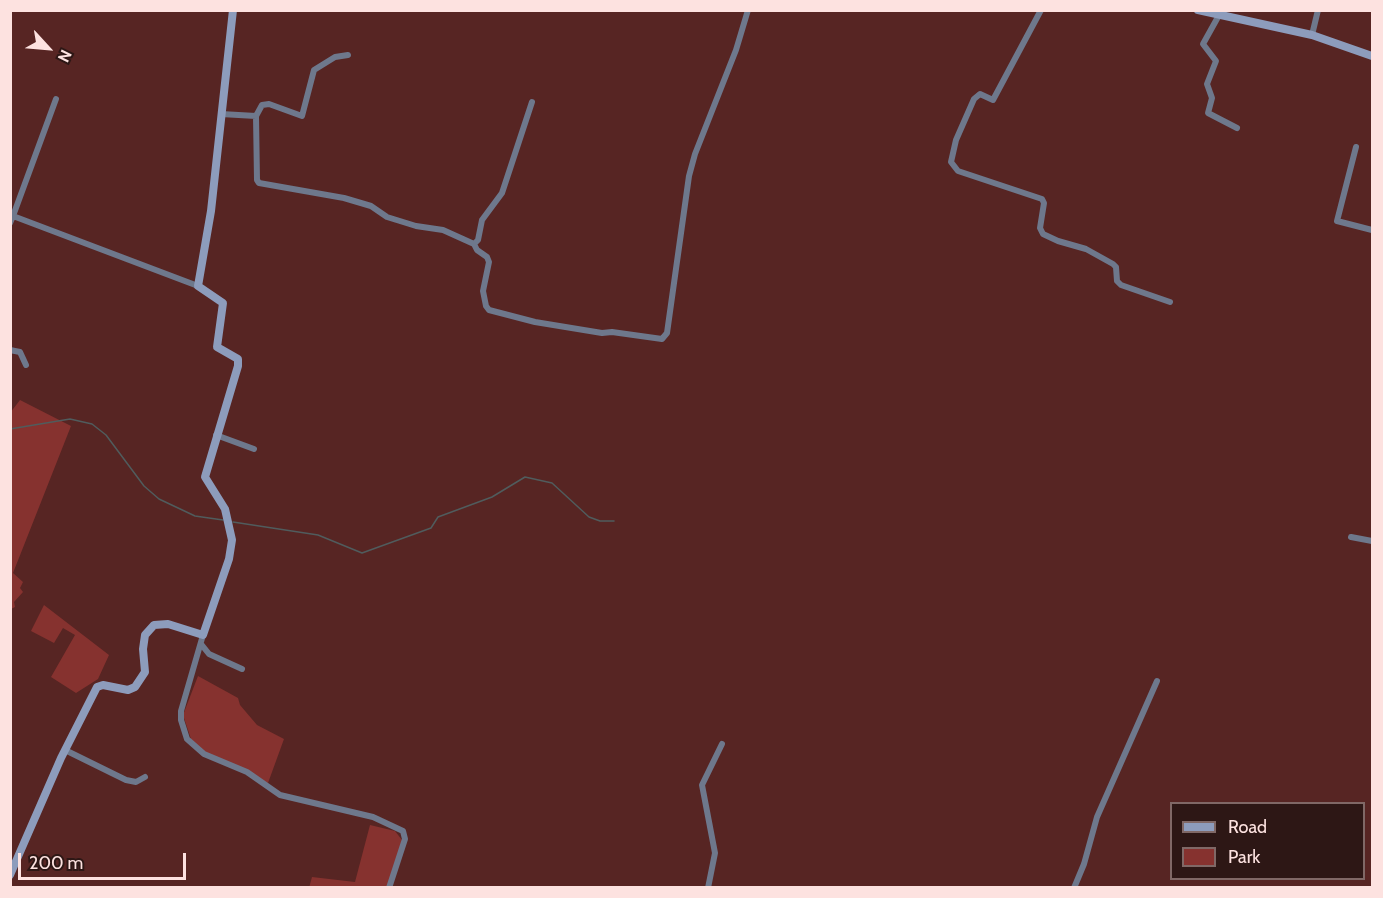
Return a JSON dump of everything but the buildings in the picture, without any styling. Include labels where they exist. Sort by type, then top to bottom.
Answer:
[{"type":"street","points":[[198,286],[212,211],[232,10]]},
{"type":"street","points":[[348,55],[335,57],[314,70],[302,116],[269,104],[262,105],[256,116],[256,180],[259,183],[344,198],[371,206],[387,217],[416,226],[443,230],[474,244],[477,250],[488,257],[483,291],[489,310],[535,322],[602,333],[612,332],[662,339],[667,333],[689,176],[695,154],[736,50],[748,10]]},
{"type":"street","points":[[1041,10],[993,100],[980,94],[974,99],[956,140],[951,162],[958,171],[1042,199],[1044,203],[1040,228],[1043,234],[1058,242],[1086,249],[1113,264],[1116,267],[1117,281],[1121,285],[1170,302]]},
{"type":"street","points":[[1198,10],[1218,17],[1312,35],[1372,56]]},
{"type":"street","points":[[1312,35],[1317,10]]},
{"type":"street","points":[[1218,17],[1203,44],[1216,61],[1207,84],[1212,98],[1208,113],[1237,128]]},
{"type":"street","points":[[10,223],[56,99]]},
{"type":"street","points":[[474,244],[478,240],[482,220],[502,193],[532,102]]},
{"type":"street","points":[[222,114],[256,116]]},
{"type":"street","points":[[1356,147],[1337,219],[1339,222],[1372,230]]},
{"type":"street","points":[[13,216],[198,286],[223,303],[217,347],[238,358],[238,366],[205,477],[223,502],[232,549],[181,711],[183,728],[192,746],[204,754],[248,772],[280,795],[321,807],[373,817],[403,831],[405,839],[389,888]]},
{"type":"street","points":[[10,350],[20,352],[27,365]]},
{"type":"street","points":[[216,435],[254,450]]},
{"type":"street","points":[[1350,537],[1372,541]]},
{"type":"street","points":[[10,875],[65,750],[97,687],[103,685],[128,690],[142,679],[145,672],[142,649],[149,629],[160,623],[168,624],[202,640],[209,654],[242,669]]},
{"type":"street","points":[[1074,888],[1084,864],[1097,818],[1157,681]]},
{"type":"street","points":[[708,888],[715,853],[702,785],[722,744]]},
{"type":"street","points":[[65,750],[130,782],[145,777]]},
{"type":"green space","points":[[20,400],[71,426],[13,573],[23,582],[20,588],[23,592],[14,602],[15,607],[11,609],[10,413]]},
{"type":"green space","points":[[44,605],[109,655],[98,679],[76,693],[51,677],[75,635],[63,628],[54,643],[31,631]]},
{"type":"green space","points":[[198,676],[238,698],[240,705],[257,725],[284,739],[268,783],[207,756],[191,739],[183,715]]},
{"type":"green space","points":[[370,825],[395,831],[402,840],[388,887],[309,888],[312,877],[355,882]]},
{"type":"waterway","points":[[10,429],[70,419],[92,424],[106,435],[144,486],[159,499],[195,516],[223,520]]},
{"type":"waterway","points":[[233,522],[318,535],[362,553],[431,528],[438,517],[492,497],[525,477],[552,483],[589,517],[600,521],[614,521]]}]
